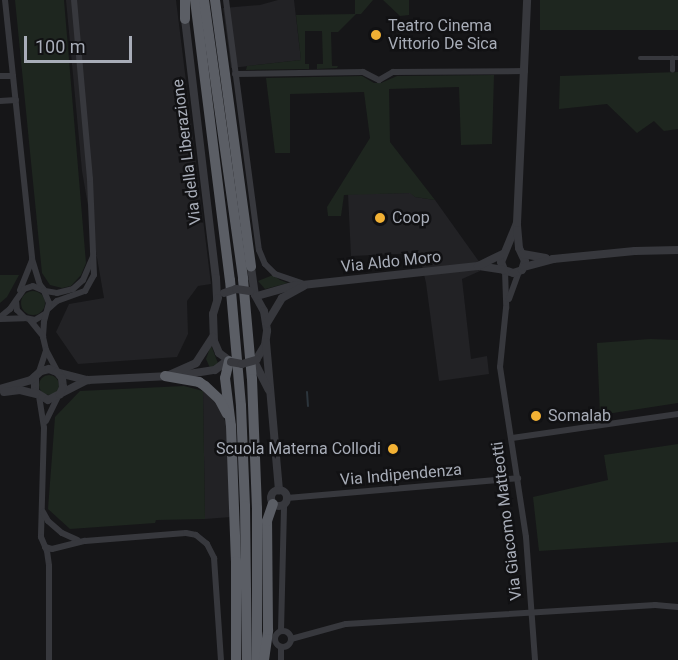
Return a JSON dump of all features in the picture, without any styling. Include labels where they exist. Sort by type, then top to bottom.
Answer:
[{"type":"highway","points":[[184,0],[185,19]]},
{"type":"highway","points":[[195,0],[230,280],[241,406],[247,660]]},
{"type":"highway","points":[[204,0],[243,279],[252,380],[257,508],[256,660]]},
{"type":"highway","points":[[215,0],[251,267]]},
{"type":"highway","points":[[229,361],[225,378],[231,426],[236,561],[236,660]]},
{"type":"highway","points":[[165,376],[199,382],[205,386],[219,399],[231,426]]},
{"type":"highway","points":[[264,660],[268,630],[267,520],[279,499]]},
{"type":"street","points":[[5,0],[32,259],[37,280],[43,289],[59,293],[75,288],[85,277],[93,256]]},
{"type":"street","points":[[0,318],[41,318],[57,301],[80,294],[89,287],[94,275],[90,179],[74,0]]},
{"type":"street","points":[[226,0],[257,240],[262,259],[270,270],[286,279],[308,284]]},
{"type":"street","points":[[521,269],[522,253],[517,223],[527,0]]},
{"type":"street","name":"Via della Liberazione","points":[[185,19],[217,280],[217,300]]},
{"type":"street","points":[[640,58],[675,58],[672,70]]},
{"type":"street","points":[[235,74],[363,72],[379,80],[393,72],[525,71]]},
{"type":"street","points":[[0,76],[13,76]]},
{"type":"street","points":[[0,101],[16,100]]},
{"type":"street","points":[[517,223],[501,262],[505,270],[521,269],[554,259],[635,251],[678,250]]},
{"type":"street","points":[[257,240],[251,267],[254,294],[264,311],[266,324],[282,530],[281,631],[275,638],[276,644],[281,647],[288,645],[291,639],[346,624],[655,605],[678,607]]},
{"type":"street","points":[[504,253],[513,249],[554,259]]},
{"type":"street","name":"Via Aldo Moro","points":[[478,266],[504,253]]},
{"type":"street","points":[[0,318],[10,309],[32,259]]},
{"type":"street","name":"Via Aldo Moro","points":[[254,294],[288,286],[478,266],[505,270]]},
{"type":"street","name":"Via Giacomo Matteotti","points":[[506,308],[521,269]]},
{"type":"street","name":"Via Giacomo Matteotti","points":[[505,270],[506,308],[500,367],[527,548],[535,660]]},
{"type":"street","name":"Via Aldo Moro","points":[[266,324],[282,298],[308,284]]},
{"type":"street","points":[[43,337],[16,308],[17,296],[27,287],[39,288],[48,297],[43,337],[46,350],[64,382],[44,428]]},
{"type":"street","points":[[229,361],[216,349],[213,336],[213,314],[217,300],[224,293],[236,289],[254,294]]},
{"type":"street","points":[[165,376],[196,363],[213,336]]},
{"type":"street","points":[[254,362],[266,342]]},
{"type":"street","points":[[46,350],[44,362],[33,384],[38,395],[44,428],[41,541],[45,547],[49,566],[49,660]]},
{"type":"street","points":[[0,391],[31,380],[46,369],[88,380],[165,376],[215,370],[229,361],[254,362]]},
{"type":"street","points":[[254,362],[264,376],[271,398]]},
{"type":"street","points":[[0,391],[20,390],[49,400],[88,380]]},
{"type":"street","points":[[512,438],[678,414]]},
{"type":"street","name":"Via Indipendenza","points":[[279,499],[518,478]]},
{"type":"street","points":[[42,508],[48,521],[59,531],[63,540],[49,566]]},
{"type":"street","points":[[42,534],[46,528],[85,541]]},
{"type":"street","points":[[45,547],[57,548],[85,541],[186,533],[202,539],[212,551],[214,562],[221,660]]},
{"type":"street","points":[[281,631],[288,633],[291,639]]},
{"type":"street","points":[[281,647],[281,660]]},
{"type":"shaded area","points":[[15,0],[64,0],[86,263],[81,275],[71,286],[62,288],[50,285],[42,273]]},
{"type":"shaded area","points":[[66,0],[176,0],[211,284],[198,286],[187,301],[188,334],[177,357],[78,364],[56,332],[69,304],[104,298],[82,171]]},
{"type":"shaded area","points":[[278,0],[294,0],[301,60],[231,68],[223,8],[260,5]]},
{"type":"shaded area","points":[[355,0],[373,0],[361,14],[356,14],[338,32],[331,32],[332,66],[338,66],[337,68],[317,69],[317,64],[323,64],[322,31],[305,31],[305,64],[309,64],[309,69],[246,70],[247,66],[301,60],[296,15],[355,14]]},
{"type":"shaded area","points":[[383,0],[409,0],[409,15],[400,16]]},
{"type":"shaded area","points":[[540,0],[678,0],[678,30],[540,30]]},
{"type":"shaded area","points":[[678,72],[678,129],[664,131],[654,121],[637,133],[607,104],[559,109],[560,76]]},
{"type":"shaded area","points":[[494,75],[492,144],[461,145],[459,87],[389,89],[390,142],[435,200],[415,197],[410,193],[344,195],[341,216],[328,216],[327,207],[370,138],[364,92],[290,94],[290,153],[275,153],[266,78],[362,76],[374,83],[381,83],[397,76]]},
{"type":"shaded area","points":[[411,193],[415,197],[435,200],[480,263],[480,271],[462,279],[471,359],[487,356],[489,374],[439,381],[426,283],[419,253],[351,256],[348,194]]},
{"type":"shaded area","points":[[0,275],[19,275],[7,297],[0,303]]},
{"type":"shaded area","points":[[273,275],[288,283],[265,289],[258,281]]},
{"type":"shaded area","points":[[33,291],[42,294],[45,303],[42,312],[33,315],[24,312],[21,303],[24,294]]},
{"type":"shaded area","points":[[650,339],[678,340],[678,403],[600,415],[597,343]]},
{"type":"shaded area","points":[[211,345],[219,366],[210,368],[206,359]]},
{"type":"shaded area","points":[[49,375],[56,378],[59,385],[56,392],[49,395],[42,392],[39,385],[42,378]]},
{"type":"shaded area","points":[[184,386],[203,391],[205,519],[156,520],[155,523],[70,529],[48,509],[55,417],[80,391]]},
{"type":"shaded area","points":[[203,391],[217,402],[228,428],[231,517],[205,519]]},
{"type":"shaded area","points":[[678,444],[678,542],[539,551],[533,497],[608,480],[604,455]]},
{"type":"waterway","points":[[307,392],[308,406]]},
{"type":"place","name":"Teatro Cinema Vittorio De Sica","points":[[376,35]]},
{"type":"place","name":"Coop","points":[[380,218]]},
{"type":"place","name":"Somalab","points":[[536,416]]},
{"type":"place","name":"Scuola Materna Collodi","points":[[393,449]]}]
